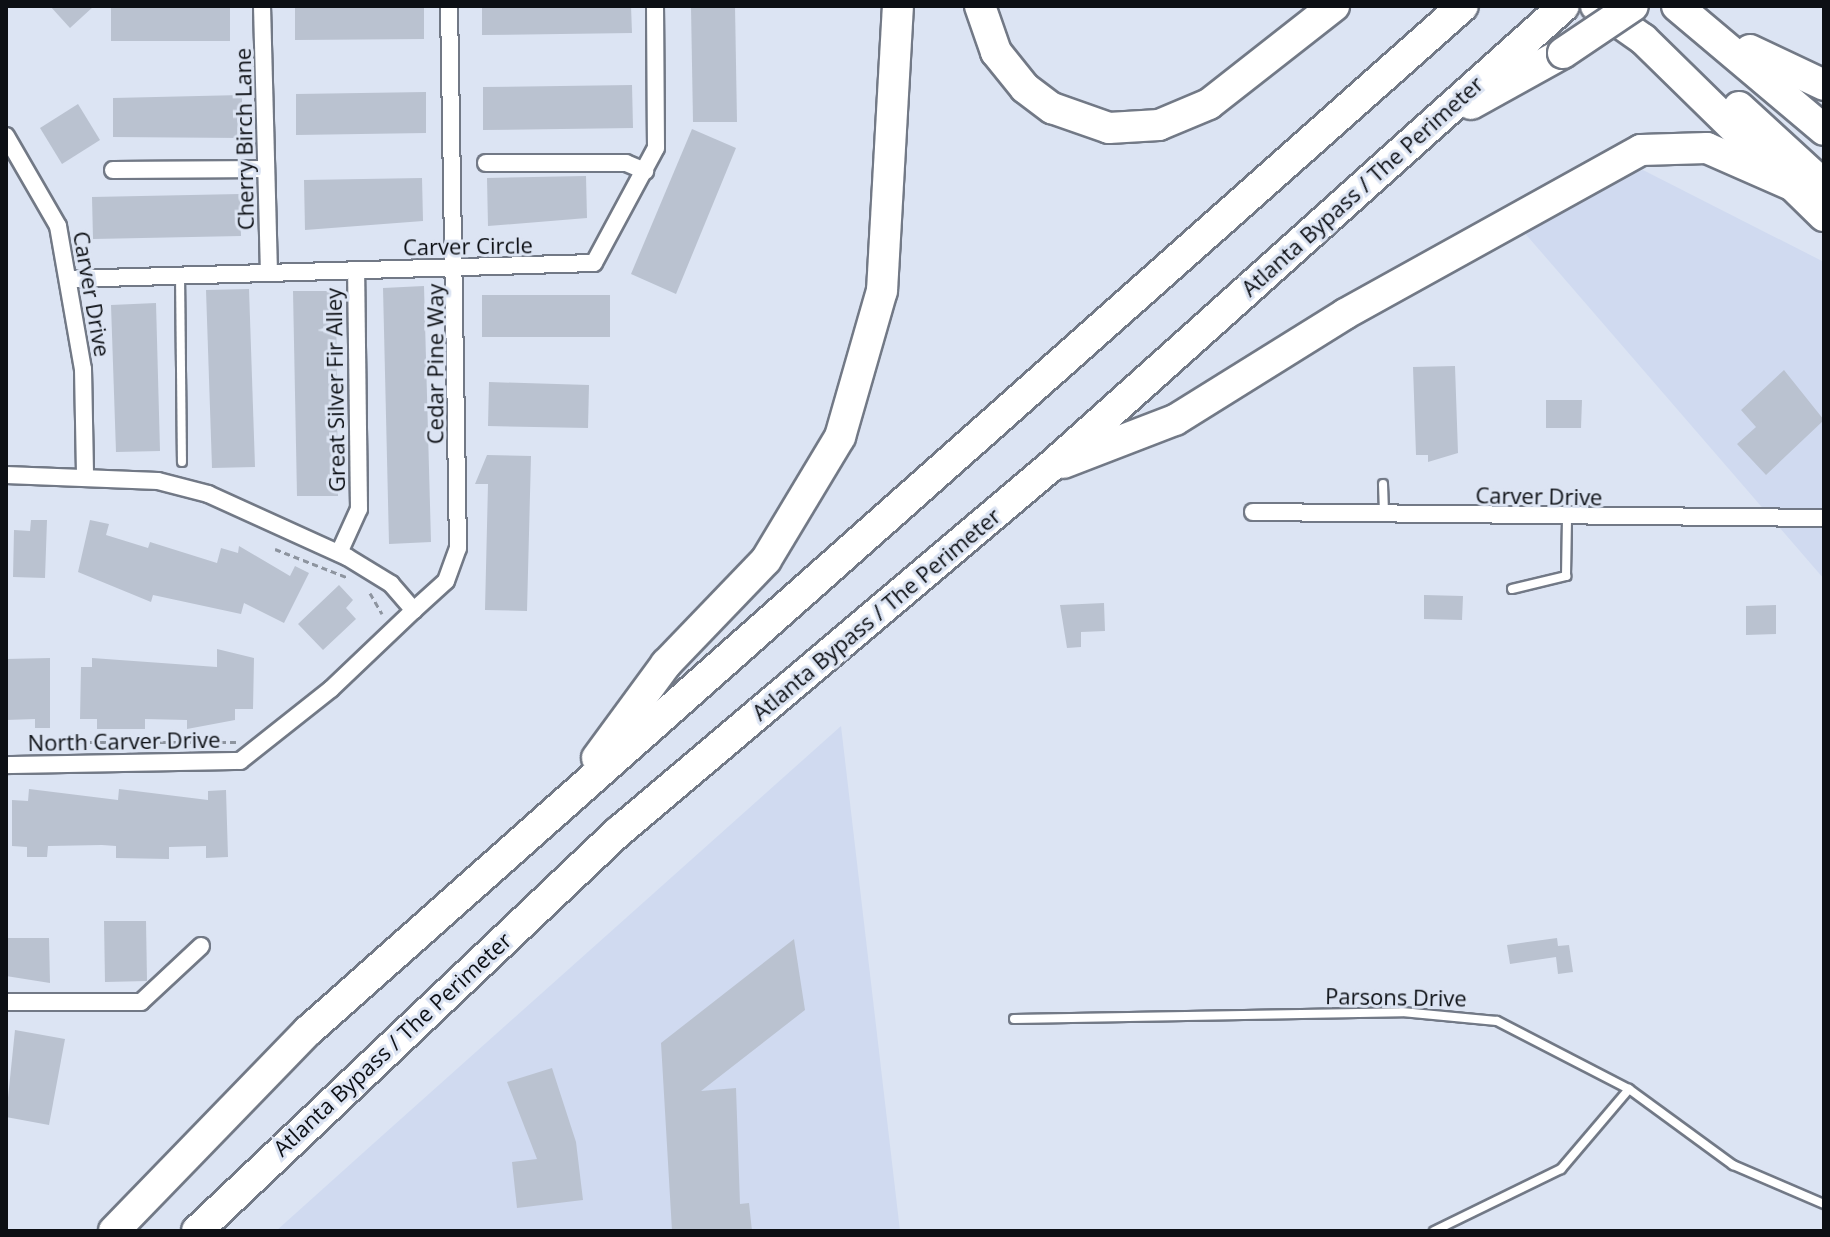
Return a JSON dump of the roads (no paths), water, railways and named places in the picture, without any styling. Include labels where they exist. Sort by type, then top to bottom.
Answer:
[{"type":"highway","points":[[573,793],[666,664],[773,551],[840,437],[882,291],[898,6]]},
{"type":"highway","points":[[980,6],[996,52],[1025,88],[1052,108],[1109,128],[1159,125],[1209,104],[1334,6]]},
{"type":"highway","points":[[114,1231],[308,1031],[1463,6]]},
{"type":"highway","name":"Atlanta Bypass / The Perimeter","points":[[197,1231],[617,833],[1050,467],[1564,6]]},
{"type":"highway","points":[[1596,6],[1718,88],[1810,186],[1824,216]]},
{"type":"highway","points":[[1424,131],[1563,53],[1633,6]]},
{"type":"highway","points":[[1677,6],[1707,28],[1824,130]]},
{"type":"highway","points":[[1707,28],[1824,85]]},
{"type":"highway","points":[[1050,467],[1175,420],[1345,314],[1641,150],[1707,148],[1810,186]]},
{"type":"street","name":"Cherry Birch Lane","points":[[262,6],[269,271]]},
{"type":"street","name":"Cedar Pine Way","points":[[414,610],[446,581],[458,548],[456,269],[449,6]]},
{"type":"street","name":"Carver Circle","points":[[70,279],[594,263],[656,148],[655,6]]},
{"type":"street","name":"Carver Drive","points":[[6,136],[42,188],[70,279],[83,369],[85,475]]},
{"type":"street","points":[[486,163],[626,163],[645,171]]},
{"type":"street","points":[[113,170],[266,169]]},
{"type":"street","name":"Great Silver Fir Alley","points":[[339,553],[359,509],[356,270]]},
{"type":"street","points":[[6,475],[85,475],[208,494],[339,553],[391,584],[414,610]]},
{"type":"street","name":"Carver Drive","points":[[1253,512],[1567,519],[1824,518]]},
{"type":"street","name":"North Carver Drive","points":[[6,765],[240,761],[331,689],[414,610]]},
{"type":"street","points":[[6,1002],[141,1002],[201,946]]},
{"type":"lane","points":[[180,274],[182,462]]},
{"type":"lane","points":[[1383,484],[1384,515]]},
{"type":"lane","points":[[1512,589],[1566,576],[1567,519]]},
{"type":"lane","name":"Parsons Drive","points":[[1014,1019],[1457,1013],[1550,1043],[1629,1089],[1733,1165],[1824,1204]]},
{"type":"lane","points":[[1434,1231],[1561,1169],[1629,1089]]}]
